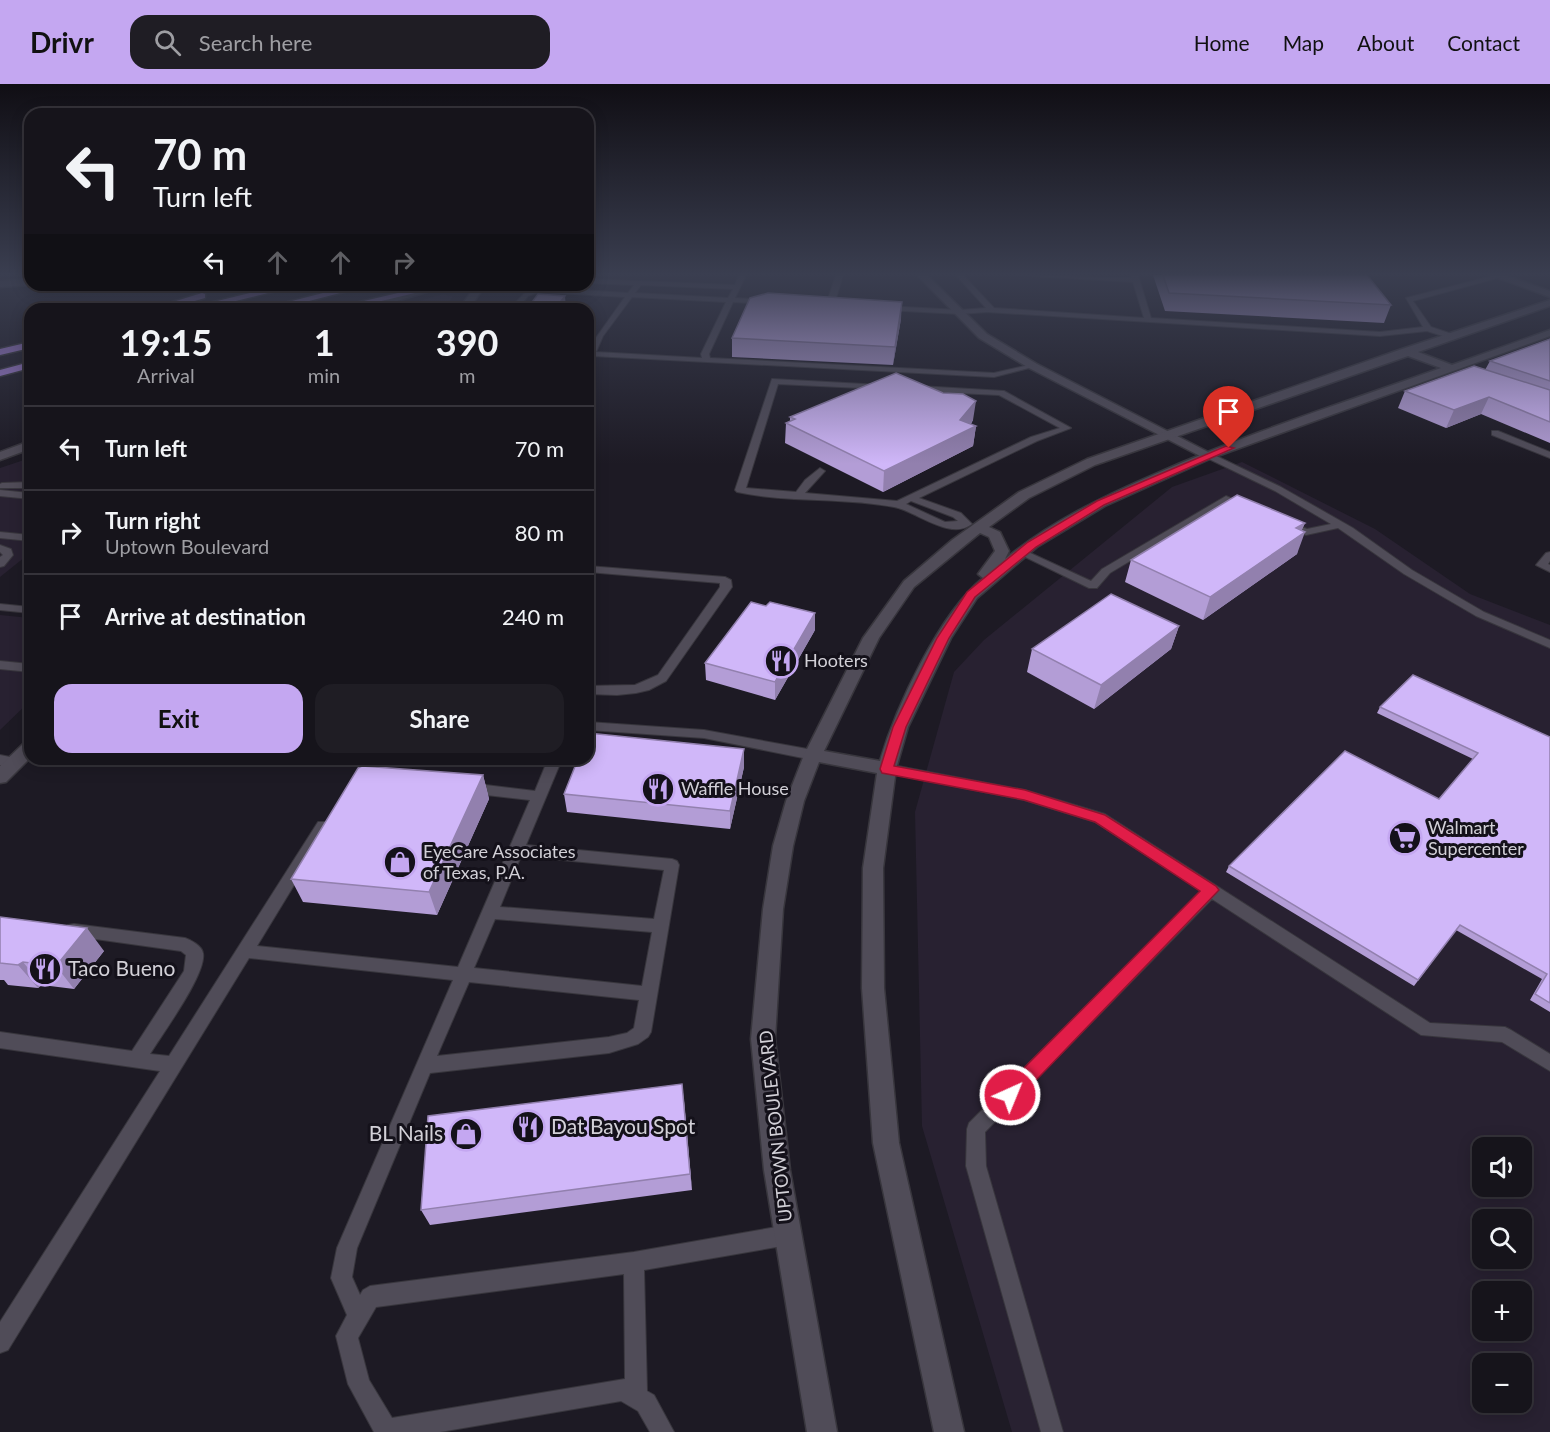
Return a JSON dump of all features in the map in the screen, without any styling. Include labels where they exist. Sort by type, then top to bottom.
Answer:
[{"type":"highway","points":[[0,352],[24,346]]},
{"type":"highway","points":[[0,372],[24,366]]},
{"type":"highway","points":[[0,383],[24,377]]},
{"type":"street","points":[[985,338],[1033,366],[1208,455]]},
{"type":"street","name":"UPTOWN BOULEVARD","points":[[822,1432],[777,1170],[764,1039],[773,909],[783,846],[795,801],[832,712],[871,638],[909,584],[957,543],[973,526],[1024,495],[1091,462],[1444,338]]},
{"type":"street","points":[[971,595],[1022,553],[1100,503],[1208,455],[1536,338]]},
{"type":"street","points":[[1406,351],[1451,368]]},
{"type":"street","points":[[0,456],[24,450]]},
{"type":"street","points":[[949,1432],[886,1143],[873,988],[873,868],[886,769],[900,727],[943,638],[1002,551],[995,535],[973,526]]},
{"type":"street","points":[[0,777],[8,761],[24,751]]},
{"type":"street","points":[[813,755],[886,769]]},
{"type":"lane","points":[[707,360],[705,354],[713,338]]},
{"type":"lane","points":[[594,354],[994,375],[1033,366]]},
{"type":"lane","points":[[1451,368],[1466,373]]},
{"type":"lane","points":[[994,375],[1001,393]]},
{"type":"lane","points":[[898,504],[1034,439],[1067,428],[1001,393],[775,381],[740,490],[898,504],[944,525],[973,526]]},
{"type":"lane","points":[[1495,433],[1550,455]]},
{"type":"lane","points":[[1208,455],[1278,489],[1339,525],[1408,572],[1479,614],[1550,644]]},
{"type":"lane","points":[[798,496],[820,471]]},
{"type":"lane","points":[[0,486],[24,485]]},
{"type":"lane","points":[[0,493],[24,495]]},
{"type":"lane","points":[[911,498],[957,515],[973,526]]},
{"type":"lane","points":[[1022,553],[1093,586],[1106,571],[1226,499],[1256,512]]},
{"type":"lane","points":[[1276,520],[1306,532],[1339,525]]},
{"type":"lane","points":[[0,535],[24,537]]},
{"type":"lane","points":[[0,548],[7,551],[8,555],[0,564]]},
{"type":"lane","points":[[1550,555],[1541,565],[1550,569]]},
{"type":"lane","points":[[594,569],[725,580],[726,587],[662,678],[647,688],[616,693],[594,693]]},
{"type":"lane","points":[[0,607],[24,609]]},
{"type":"lane","points":[[0,665],[24,667]]},
{"type":"lane","points":[[594,726],[704,735],[813,755]]},
{"type":"lane","points":[[359,1317],[341,1278],[347,1248],[552,765]]},
{"type":"lane","points":[[886,769],[1025,795],[1100,818],[1426,1030],[1505,1035],[1550,1063]]},
{"type":"lane","points":[[449,786],[538,796]]},
{"type":"lane","points":[[0,1341],[330,816]]},
{"type":"lane","points":[[424,1066],[609,1045],[632,1039],[642,1032],[672,865],[515,850]]},
{"type":"lane","points":[[1052,1432],[976,1166],[976,1129],[1211,890]]},
{"type":"lane","points":[[489,912],[662,926]]},
{"type":"lane","points":[[61,928],[185,945],[195,953],[192,972],[137,1059]]},
{"type":"lane","points":[[245,951],[650,994]]},
{"type":"lane","points":[[0,1040],[174,1065]]},
{"type":"lane","points":[[663,1432],[646,1403],[623,1389],[388,1431],[359,1384],[347,1336],[370,1297],[634,1262],[788,1235]]},
{"type":"lane","points":[[634,1262],[636,1397]]},
{"type":"shaded area","points":[[24,460],[24,558],[0,577],[0,468]]},
{"type":"shaded area","points":[[1242,462],[1375,529],[1470,594],[1550,625],[1550,1432],[1012,1432],[922,1126],[915,812],[954,672],[984,640],[1172,487]]},
{"type":"shaded area","points":[[0,615],[24,617],[24,707],[0,730]]},
{"type":"building","points":[[732,338],[896,338],[895,347]]},
{"type":"building","points":[[1550,339],[1550,381],[1490,361]]},
{"type":"building","points":[[1474,366],[1550,390],[1550,422],[1489,397],[1454,410],[1405,391]]},
{"type":"building","points":[[896,373],[943,393],[963,394],[976,401],[960,420],[976,426],[884,471],[786,423],[795,419],[790,417]]},
{"type":"building","points":[[1237,495],[1305,523],[1296,528],[1305,532],[1210,597],[1131,560]]},
{"type":"building","points":[[1111,594],[1179,626],[1101,685],[1032,649]]},
{"type":"building","points":[[751,602],[766,606],[770,602],[815,613],[775,682],[705,663]]},
{"type":"building","name":"Walmart Supercenter","points":[[1413,675],[1550,737],[1550,1003],[1535,994],[1547,974],[1460,925],[1418,980],[1229,866],[1345,751],[1439,799],[1478,753],[1380,707]]},
{"type":"building","name":"Waffle House","points":[[594,734],[744,749],[730,811],[564,794],[576,765],[594,765]]},
{"type":"building","points":[[362,766],[483,775],[429,892],[291,879],[358,768]]},
{"type":"building","points":[[0,917],[87,928],[56,966],[23,962],[18,965],[0,963]]},
{"type":"building","points":[[682,1084],[690,1174],[421,1210],[428,1116]]},
{"type":"place","name":"Hooters","points":[[781,661]]},
{"type":"place","name":"Waffle House","points":[[658,789]]},
{"type":"place","name":"Walmart Supercenter","points":[[1405,838]]},
{"type":"place","name":"EyeCare Associates of Texas, P.A.","points":[[400,862]]},
{"type":"place","name":"Taco Bueno","points":[[45,969]]},
{"type":"place","name":"Dat Bayou Spot","points":[[528,1127]]},
{"type":"place","name":"BL Nails","points":[[466,1134]]},
{"type":"route","points":[[1010,1095],[1211,890],[1165,858],[1100,818],[1025,795],[886,769],[900,727],[943,638],[971,595],[1032,544],[1100,503],[1229,448]]}]
